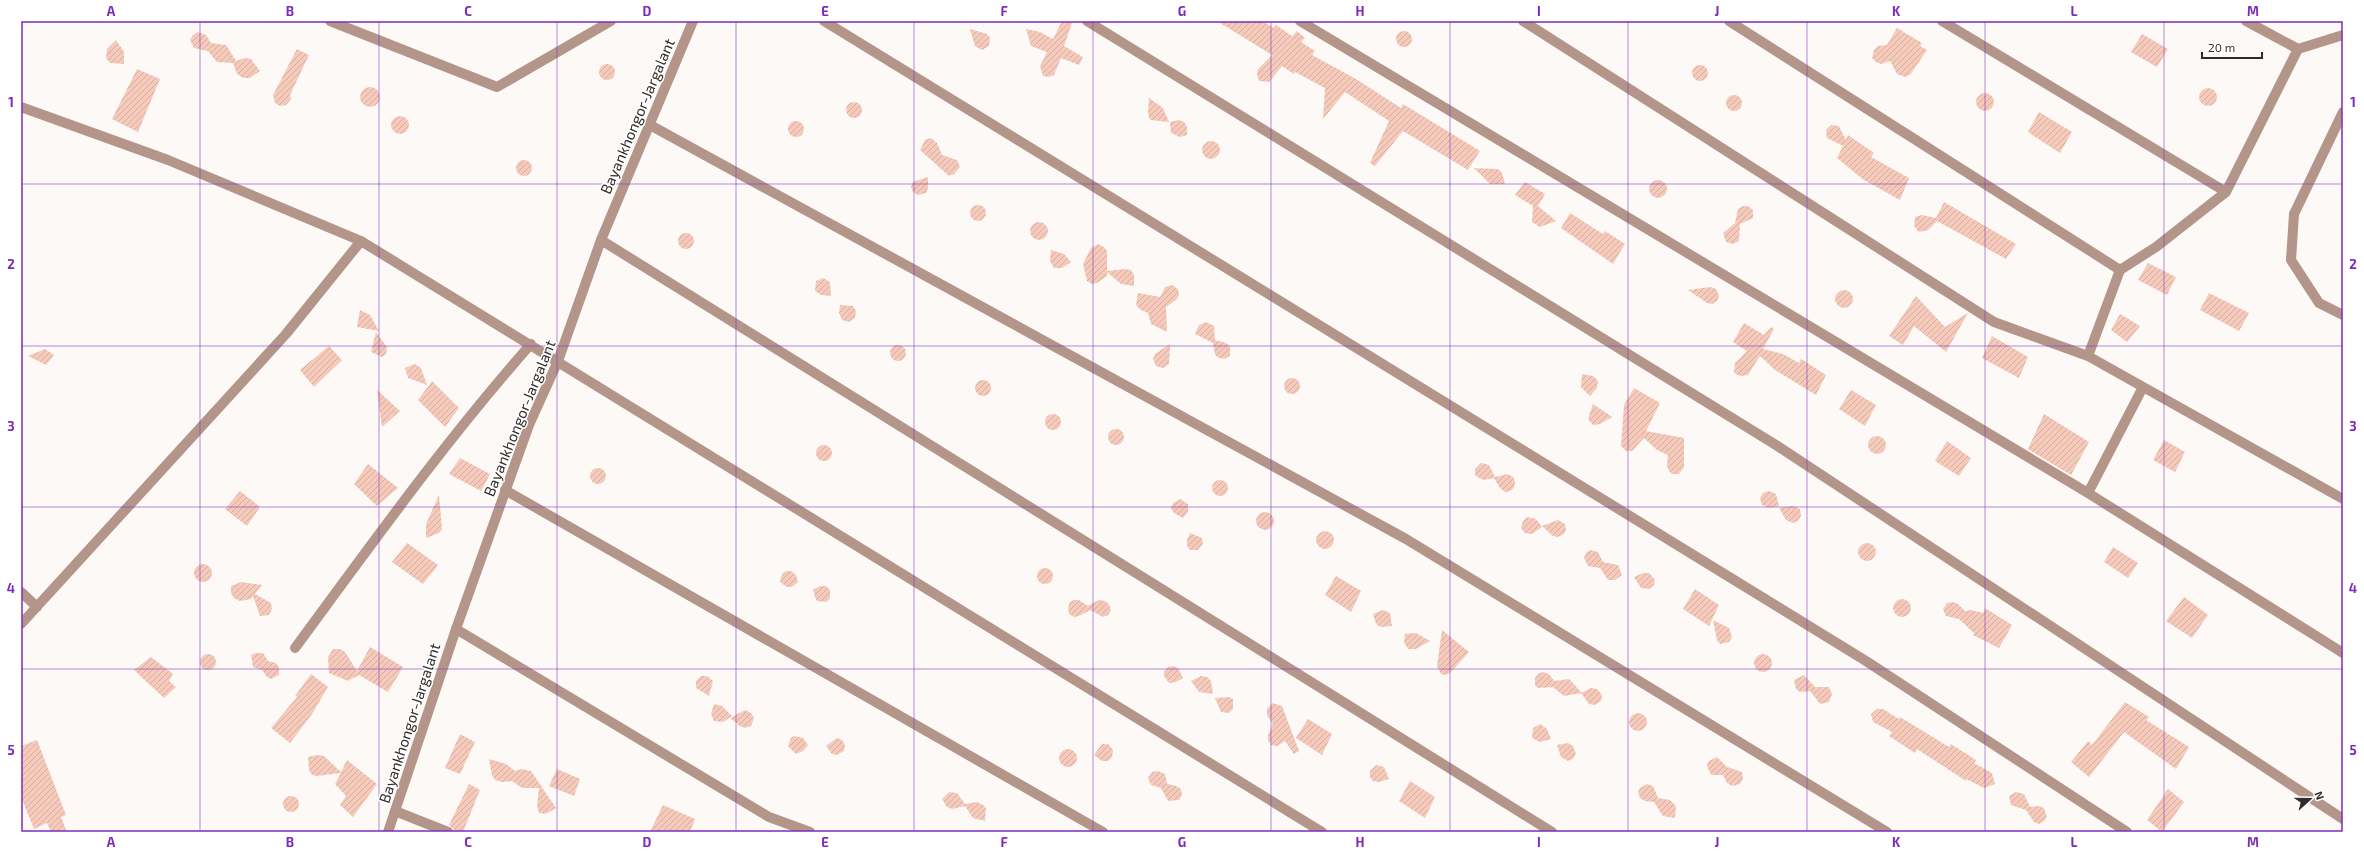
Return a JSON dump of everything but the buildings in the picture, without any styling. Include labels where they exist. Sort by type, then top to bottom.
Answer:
[{"type":"street","points":[[330,21],[497,87],[611,21]]},
{"type":"street","name":"Bayankhongor-Jargalant","points":[[388,832],[456,629],[529,425],[558,361],[601,240],[694,21]]},
{"type":"street","points":[[824,21],[1866,661],[2127,832]]},
{"type":"street","points":[[1087,21],[1776,445],[2343,819]]},
{"type":"street","points":[[1300,21],[2088,493],[2343,653]]},
{"type":"street","points":[[1523,21],[1994,322],[2088,356],[2343,499]]},
{"type":"street","points":[[1729,21],[2120,270]]},
{"type":"street","points":[[1942,21],[2226,192]]},
{"type":"street","points":[[2246,21],[2298,49],[2343,35]]},
{"type":"street","points":[[2088,356],[2120,270],[2156,248],[2226,192],[2298,49]]},
{"type":"street","points":[[21,107],[72,127],[168,160],[361,241],[531,344],[1322,832]]},
{"type":"street","points":[[2343,112],[2294,214],[2291,260],[2319,303],[2343,315]]},
{"type":"street","points":[[650,125],[1406,539],[1887,832]]},
{"type":"street","points":[[601,240],[1552,832]]},
{"type":"street","points":[[21,624],[286,334],[361,241]]},
{"type":"street","points":[[295,648],[420,479],[488,392],[531,344]]},
{"type":"street","points":[[2088,493],[2144,387]]},
{"type":"street","points":[[505,490],[1103,832]]},
{"type":"street","points":[[21,592],[37,606]]},
{"type":"street","points":[[456,629],[769,817],[810,832]]},
{"type":"street","points":[[395,811],[448,832]]}]
